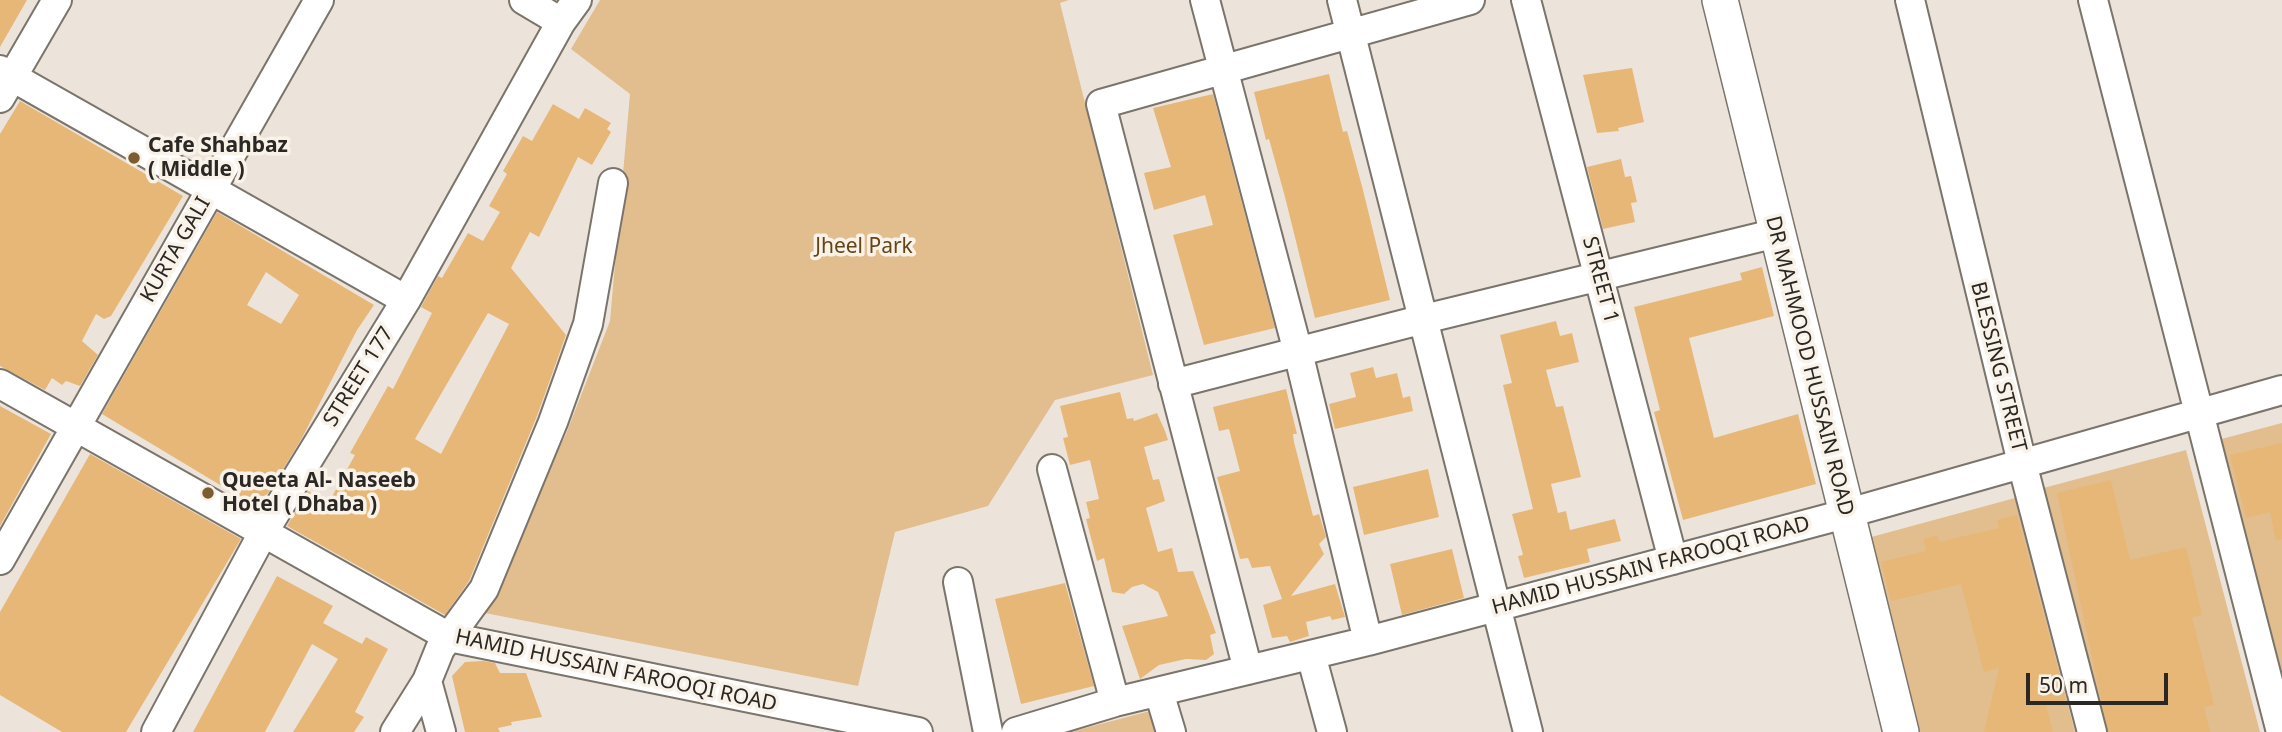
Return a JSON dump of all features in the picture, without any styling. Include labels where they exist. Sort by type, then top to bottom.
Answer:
[{"type":"main road","name":"DR MAHMOOD HUSSAIN ROAD","points":[[1720,0],[1901,732]]},
{"type":"street","points":[[57,0],[4,82],[211,190],[406,300]]},
{"type":"street","name":"KURTA GALI","points":[[0,560],[319,0]]},
{"type":"street","points":[[524,0],[569,11]]},
{"type":"street","points":[[1205,0],[1298,352],[1368,641]]},
{"type":"street","points":[[1342,0],[1528,732]]},
{"type":"street","points":[[1248,670],[1101,104],[1470,0]]},
{"type":"street","name":"STREET 1","points":[[1526,0],[1673,560]]},
{"type":"street","name":"BLESSING STREET","points":[[1910,0],[2022,463],[2092,732]]},
{"type":"street","points":[[2093,0],[2281,732]]},
{"type":"street","name":"STREET 177","points":[[156,732],[263,533],[406,300],[569,11]]},
{"type":"street","points":[[395,732],[427,681],[440,649],[484,589],[571,374],[588,324],[613,183]]},
{"type":"street","points":[[1173,384],[1424,319],[1777,233]]},
{"type":"street","name":"HAMID HUSSAIN FAROOQI ROAD","points":[[0,384],[449,637],[799,720],[918,732]]},
{"type":"street","name":"HAMID HUSSAIN FAROOQI ROAD","points":[[1016,732],[1115,702],[1368,641],[1845,514],[2282,390]]},
{"type":"street","points":[[1052,469],[1115,702]]},
{"type":"street","points":[[958,582],[988,732]]},
{"type":"street","points":[[1311,655],[1332,732]]},
{"type":"street","points":[[427,681],[441,732]]},
{"type":"street","points":[[1159,692],[1171,732]]},
{"type":"green space","name":"Jheel Park","points":[[600,0],[1069,0],[1060,3],[1153,375],[1055,400],[988,506],[895,532],[858,686],[480,612],[566,434],[610,321],[630,94],[571,49]]},
{"type":"green space","points":[[2282,423],[2282,692],[2214,441]]},
{"type":"green space","points":[[2186,450],[2260,732],[2097,732],[2036,490]]},
{"type":"green space","points":[[2015,498],[2075,732],[1914,732],[1864,539]]},
{"type":"green space","points":[[1150,711],[1156,732],[1070,732]]},
{"type":"building","points":[[0,0],[27,0],[0,47]]},
{"type":"building","points":[[1632,68],[1644,122],[1618,128],[1619,131],[1597,133],[1583,75]]},
{"type":"building","points":[[1329,74],[1343,132],[1347,131],[1363,190],[1390,300],[1315,318],[1285,197],[1254,92]]},
{"type":"building","points":[[1213,94],[1275,328],[1204,345],[1173,235],[1213,225],[1205,195],[1154,210],[1144,173],[1171,167],[1153,108]]},
{"type":"building","points":[[20,101],[183,196],[111,316],[104,319],[96,314],[82,341],[98,355],[80,386],[66,381],[62,385],[52,378],[45,390],[0,366],[0,134]]},
{"type":"building","points":[[553,104],[579,119],[585,108],[611,123],[607,129],[611,132],[592,165],[578,157],[539,237],[530,232],[511,268],[566,335],[537,416],[469,581],[445,615],[287,526],[308,491],[329,502],[355,455],[350,453],[388,386],[393,389],[432,313],[421,307],[438,276],[442,278],[468,233],[483,241],[500,212],[489,206],[507,174],[503,171],[523,136],[532,141]],"holes":[[[488,313],[509,324],[441,454],[415,439]]]},
{"type":"building","points":[[1621,159],[1625,177],[1631,176],[1637,202],[1631,203],[1635,222],[1603,229],[1587,167]]},
{"type":"building","points":[[217,212],[374,305],[357,330],[302,438],[269,492],[255,506],[102,414]],"holes":[[[266,272],[299,295],[281,324],[247,305]]]},
{"type":"building","points":[[1762,267],[1774,316],[1689,338],[1714,438],[1798,414],[1816,484],[1683,520],[1654,412],[1660,410],[1634,307],[1742,280],[1740,273]]},
{"type":"building","points":[[1556,321],[1560,336],[1572,333],[1579,362],[1546,370],[1556,407],[1563,406],[1581,477],[1551,484],[1558,513],[1566,511],[1570,530],[1615,519],[1621,541],[1587,549],[1590,562],[1524,578],[1518,556],[1523,555],[1512,514],[1533,509],[1503,385],[1512,383],[1500,335]]},
{"type":"building","points":[[1373,367],[1376,378],[1397,373],[1403,398],[1410,396],[1413,411],[1335,429],[1329,404],[1356,397],[1350,373]]},
{"type":"building","points":[[1286,389],[1297,434],[1293,434],[1294,442],[1313,516],[1319,514],[1326,537],[1319,544],[1324,554],[1291,596],[1335,584],[1345,617],[1332,620],[1330,616],[1306,622],[1309,636],[1290,642],[1287,636],[1272,638],[1263,605],[1282,599],[1270,566],[1252,568],[1248,558],[1240,559],[1217,477],[1240,471],[1229,429],[1219,431],[1213,407]]},
{"type":"building","points":[[1120,392],[1127,419],[1133,418],[1134,421],[1157,413],[1165,431],[1168,440],[1144,447],[1153,480],[1159,479],[1165,501],[1146,508],[1158,552],[1172,548],[1178,572],[1193,571],[1216,633],[1210,635],[1214,654],[1206,660],[1186,659],[1159,665],[1140,679],[1122,626],[1168,616],[1158,592],[1143,584],[1132,587],[1124,594],[1112,592],[1104,558],[1097,561],[1086,519],[1090,518],[1086,502],[1099,499],[1090,460],[1070,465],[1063,438],[1068,437],[1060,406]]},
{"type":"building","points":[[0,406],[51,434],[0,526]]},
{"type":"building","points":[[2282,443],[2282,539],[2276,540],[2270,512],[2246,518],[2230,455]]},
{"type":"building","points":[[90,454],[241,539],[126,732],[62,732],[0,695],[0,612]]},
{"type":"building","points":[[1428,469],[1439,517],[1364,535],[1353,487]]},
{"type":"building","points":[[2111,480],[2130,560],[2186,547],[2202,615],[2192,617],[2214,705],[2204,707],[2210,732],[2108,732],[2057,493]]},
{"type":"building","points":[[2017,515],[2066,700],[2046,705],[2053,732],[1984,732],[1999,668],[1984,672],[1961,584],[1891,601],[1881,562],[1926,551],[1923,539],[1937,535],[1939,542],[1999,528],[1997,520]]},
{"type":"building","points":[[1452,549],[1464,598],[1402,615],[1390,564]]},
{"type":"building","points":[[277,576],[333,606],[323,623],[362,644],[366,637],[388,649],[355,712],[364,717],[354,732],[293,732],[338,659],[312,644],[265,732],[193,732]]},
{"type":"building","points":[[1065,583],[1094,686],[1021,704],[995,599]]},
{"type":"building","points":[[465,662],[495,663],[500,673],[526,673],[542,717],[511,722],[512,725],[498,728],[500,732],[465,732],[452,676]]},
{"type":"place","name":"Cafe Shahbaz ( Middle )","points":[[134,158]]},
{"type":"place","name":"Queeta Al- Naseeb Hotel ( Dhaba )","points":[[208,493]]}]
